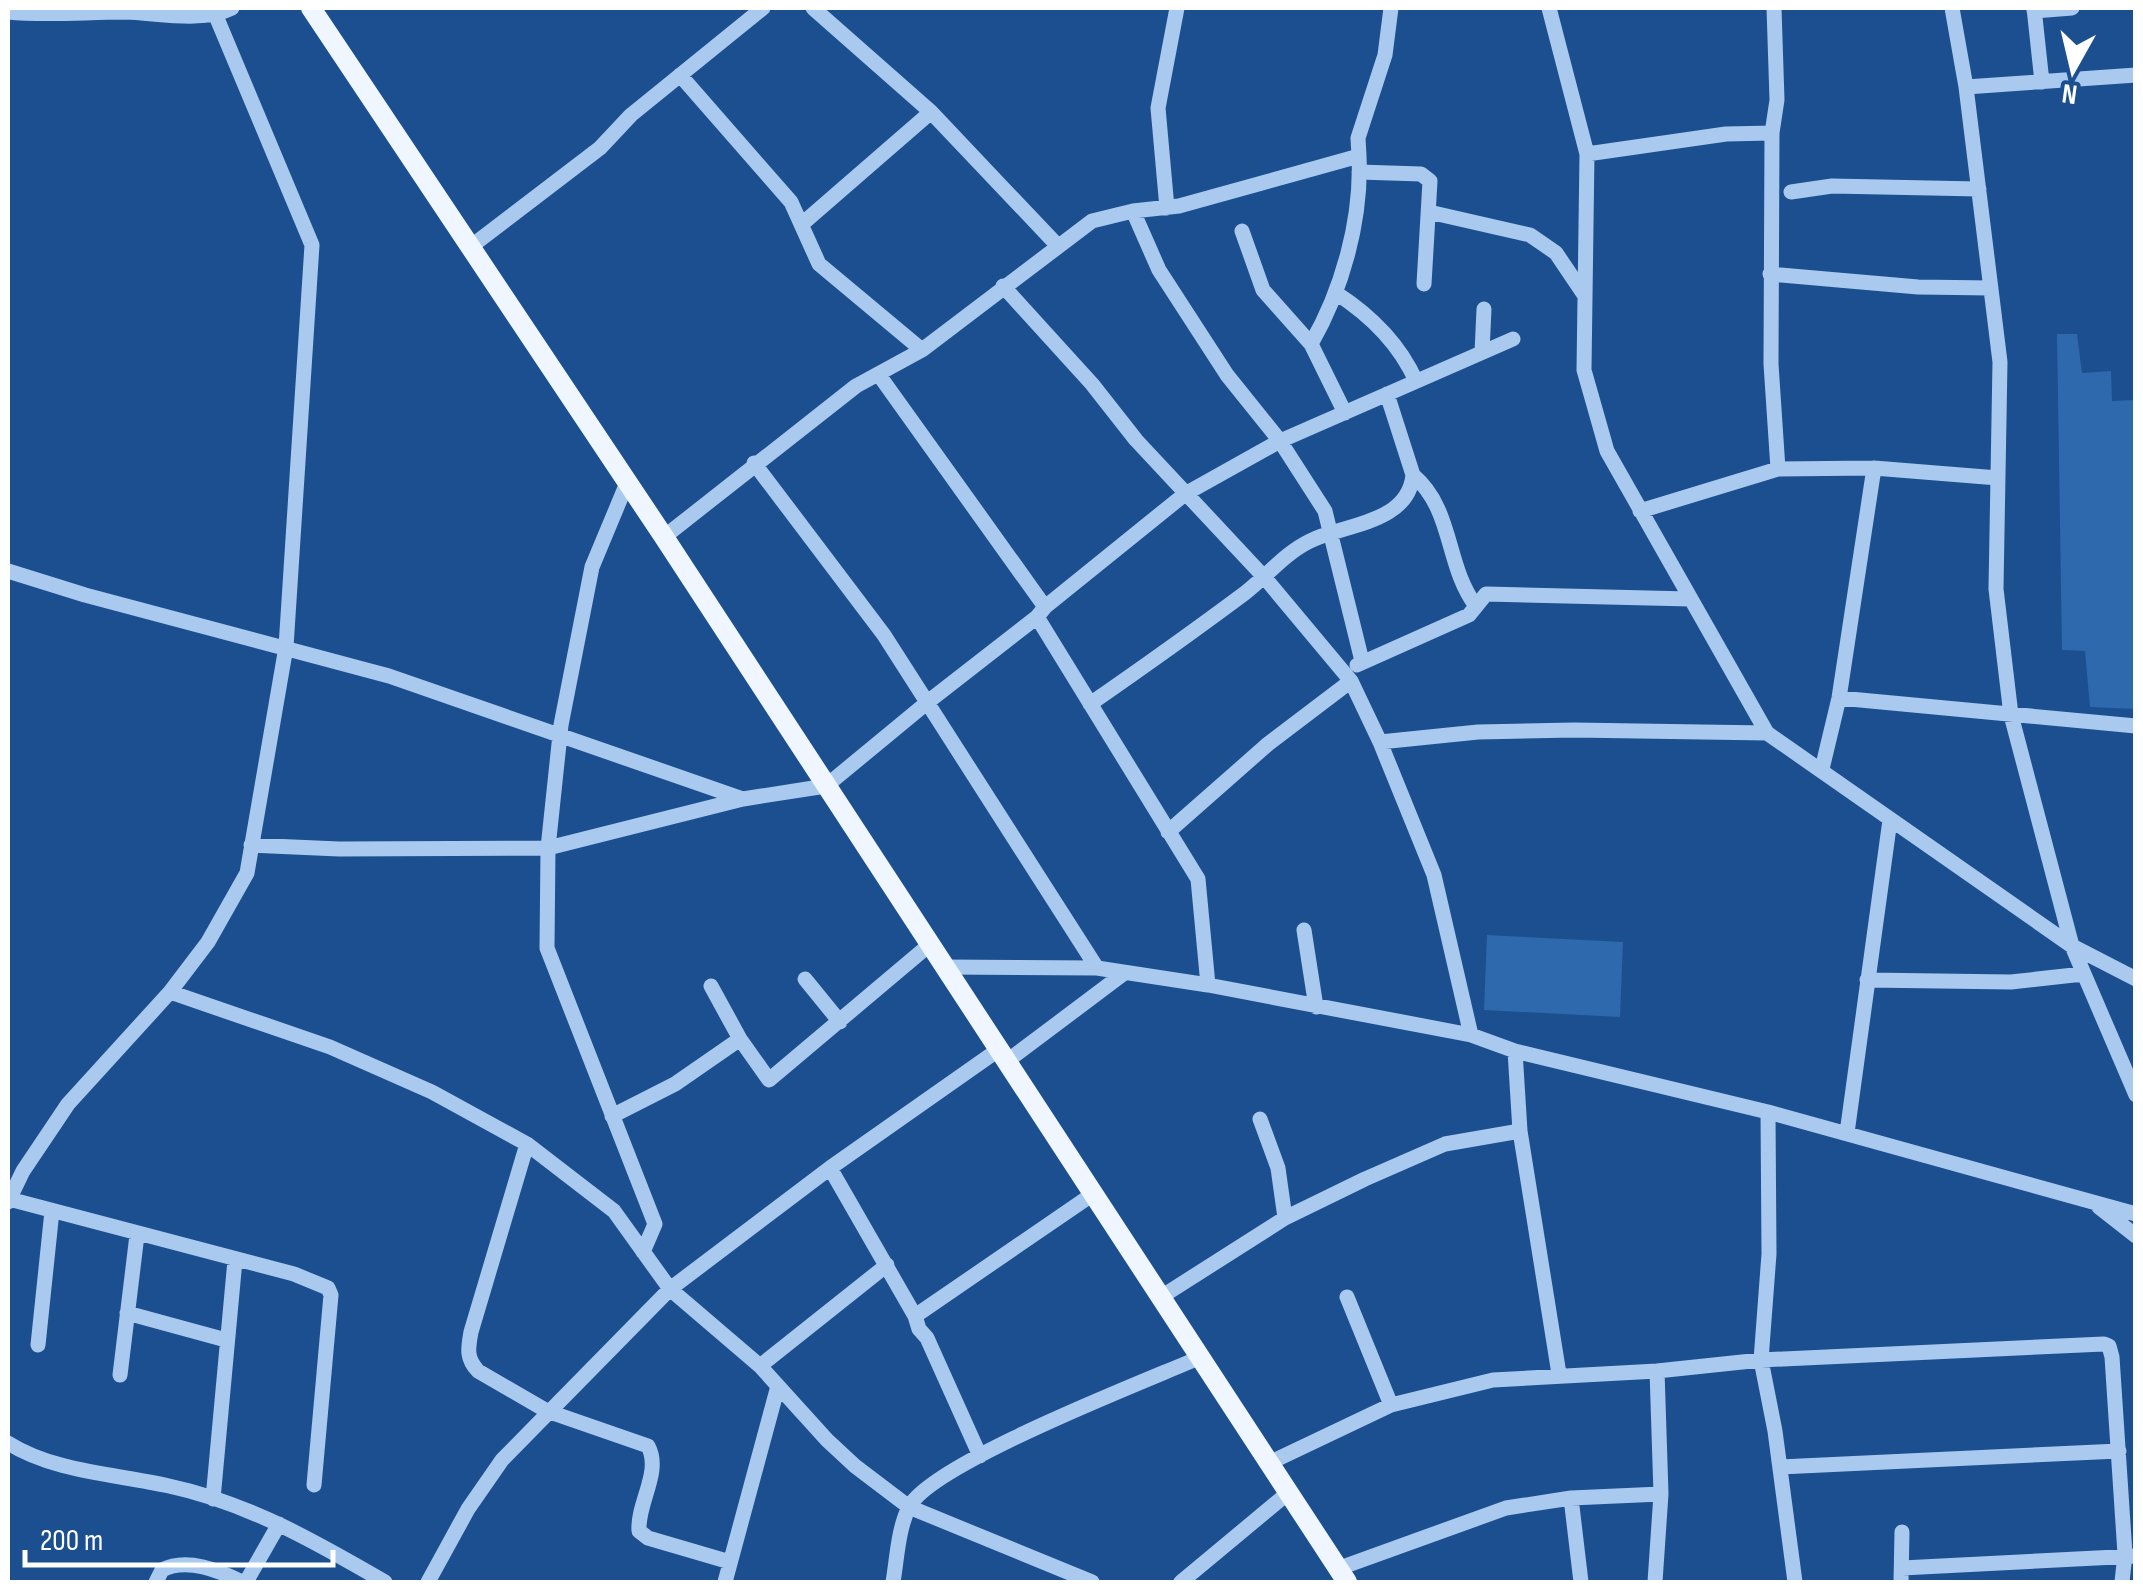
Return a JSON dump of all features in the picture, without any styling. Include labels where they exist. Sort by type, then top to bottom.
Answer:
[{"type":"main road","points":[[311,8],[664,537],[1342,1576]]},
{"type":"street","points":[[8,12],[216,16],[232,8]]},
{"type":"street","points":[[470,248],[600,148],[630,115],[763,8]]},
{"type":"street","points":[[813,8],[931,112],[1058,246]]},
{"type":"street","points":[[1167,208],[1158,108],[1178,8]]},
{"type":"street","points":[[1311,344],[1336,294],[1345,261],[1359,164],[1358,138],[1385,55],[1391,8]]},
{"type":"street","points":[[1549,8],[1587,154],[1586,385],[1606,451],[1767,734]]},
{"type":"street","points":[[1774,8],[1777,100],[1772,133],[1770,274],[1778,469]]},
{"type":"street","points":[[1952,8],[1966,87],[2000,362],[1996,590],[2011,715],[2072,946],[2136,1096]]},
{"type":"street","points":[[2042,82],[2034,9],[2072,8]]},
{"type":"street","points":[[216,16],[312,245],[286,647],[247,873],[208,942],[170,992],[68,1104],[23,1171],[8,1201],[323,1283],[331,1295],[314,1485]]},
{"type":"street","points":[[680,75],[791,202],[819,264],[922,350]]},
{"type":"street","points":[[1966,87],[2136,75]]},
{"type":"street","points":[[802,224],[931,112]]},
{"type":"street","points":[[1587,154],[1726,134],[1772,133]]},
{"type":"street","points":[[664,537],[856,386],[922,350],[1092,221],[1359,164],[1427,176],[1430,180],[1424,284]]},
{"type":"street","points":[[1791,192],[1832,186],[1979,189]]},
{"type":"street","points":[[1133,211],[1159,270],[1227,376],[1280,441],[1325,511],[1362,661]]},
{"type":"street","points":[[1428,212],[1530,235],[1556,253],[1585,296]]},
{"type":"street","points":[[1242,231],[1263,290],[1311,344],[1345,413]]},
{"type":"street","points":[[1770,274],[1918,288],[1990,288]]},
{"type":"street","points":[[1004,286],[1184,494],[1265,578],[1348,677],[1380,742],[1434,875],[1471,1035]]},
{"type":"street","points":[[1336,294],[1358,308],[1390,338],[1416,380]]},
{"type":"street","points":[[1482,352],[1484,310]]},
{"type":"street","points":[[251,845],[339,849],[548,848],[742,799],[826,786],[1184,494],[1280,441],[1513,339]]},
{"type":"street","points":[[880,375],[1041,612],[1090,704],[1198,879],[1208,985]]},
{"type":"street","points":[[1387,394],[1413,475],[1436,502],[1450,533],[1459,578],[1476,606]]},
{"type":"street","points":[[754,464],[884,635],[1097,968]]},
{"type":"street","points":[[1640,511],[1778,469],[1874,468],[1998,478]]},
{"type":"street","points":[[1822,770],[1838,698],[1874,468]]},
{"type":"street","points":[[1090,704],[1265,578],[1288,553],[1391,511],[1409,488],[1413,475]]},
{"type":"street","points":[[627,483],[592,566],[560,734],[548,848],[547,948],[656,1224],[644,1252]]},
{"type":"street","points":[[8,570],[389,676],[742,799]]},
{"type":"street","points":[[1168,832],[1362,661],[1469,615],[1486,594],[1690,599]]},
{"type":"street","points":[[1838,698],[2136,726]]},
{"type":"street","points":[[1380,742],[1535,730],[1767,734],[2072,946],[2136,979]]},
{"type":"street","points":[[1847,1133],[1890,820]]},
{"type":"street","points":[[1304,930],[1316,1007]]},
{"type":"street","points":[[711,986],[768,1080],[928,946]]},
{"type":"street","points":[[943,967],[1097,968],[1471,1035],[1515,1051],[1768,1112],[2136,1214]]},
{"type":"street","points":[[428,1582],[491,1476],[547,1411],[670,1289],[830,1168],[1123,974]]},
{"type":"street","points":[[1867,980],[2011,982],[2082,974]]},
{"type":"street","points":[[805,978],[840,1022]]},
{"type":"street","points":[[170,992],[330,1047],[432,1092],[527,1144],[614,1211],[670,1289],[760,1366],[826,1440],[909,1507],[1092,1582]]},
{"type":"street","points":[[612,1116],[675,1084],[740,1039]]},
{"type":"street","points":[[1515,1051],[1520,1132],[1559,1374]]},
{"type":"street","points":[[1768,1112],[1769,1254],[1761,1360],[1780,1467],[1794,1582]]},
{"type":"street","points":[[1260,1119],[1278,1168],[1285,1218]]},
{"type":"street","points":[[1161,1297],[1285,1218],[1445,1144],[1520,1132]]},
{"type":"street","points":[[527,1144],[468,1351],[470,1363],[547,1411],[648,1446],[653,1463],[639,1531],[648,1538],[730,1562]]},
{"type":"street","points":[[830,1168],[915,1316],[980,1456]]},
{"type":"street","points":[[915,1316],[1093,1194]]},
{"type":"street","points":[[2092,1202],[2136,1236]]},
{"type":"street","points":[[38,1345],[52,1211]]},
{"type":"street","points":[[120,1375],[137,1234]]},
{"type":"street","points":[[213,1499],[235,1260]]},
{"type":"street","points":[[760,1366],[887,1265]]},
{"type":"street","points":[[1347,1298],[1391,1405]]},
{"type":"street","points":[[128,1313],[226,1340]]},
{"type":"street","points":[[1268,1463],[1391,1405],[1494,1380],[1657,1371],[1761,1360],[2104,1344],[2109,1346],[2112,1356],[2130,1555],[2122,1582]]},
{"type":"street","points":[[894,1582],[909,1507],[930,1484],[1060,1418],[1201,1357]]},
{"type":"street","points":[[1655,1582],[1660,1494],[1657,1371]]},
{"type":"street","points":[[724,1582],[778,1386]]},
{"type":"street","points":[[8,1443],[30,1458],[169,1486],[213,1499],[310,1538],[385,1582]]},
{"type":"street","points":[[1780,1467],[2118,1451]]},
{"type":"street","points":[[1181,1582],[1288,1493]]},
{"type":"street","points":[[1342,1576],[1506,1508],[1572,1498],[1660,1494]]},
{"type":"street","points":[[1572,1498],[1582,1582]]},
{"type":"street","points":[[156,1582],[162,1570],[176,1565],[202,1567],[244,1582],[279,1524]]},
{"type":"street","points":[[1902,1532],[1901,1575],[2130,1555]]},
{"type":"shaded area","points":[[2057,334],[2077,334],[2082,373],[2111,371],[2112,401],[2135,400],[2135,709],[2090,707],[2085,651],[2062,650]]},
{"type":"shaded area","points":[[1487,935],[1623,942],[1620,1017],[1484,1010]]}]
